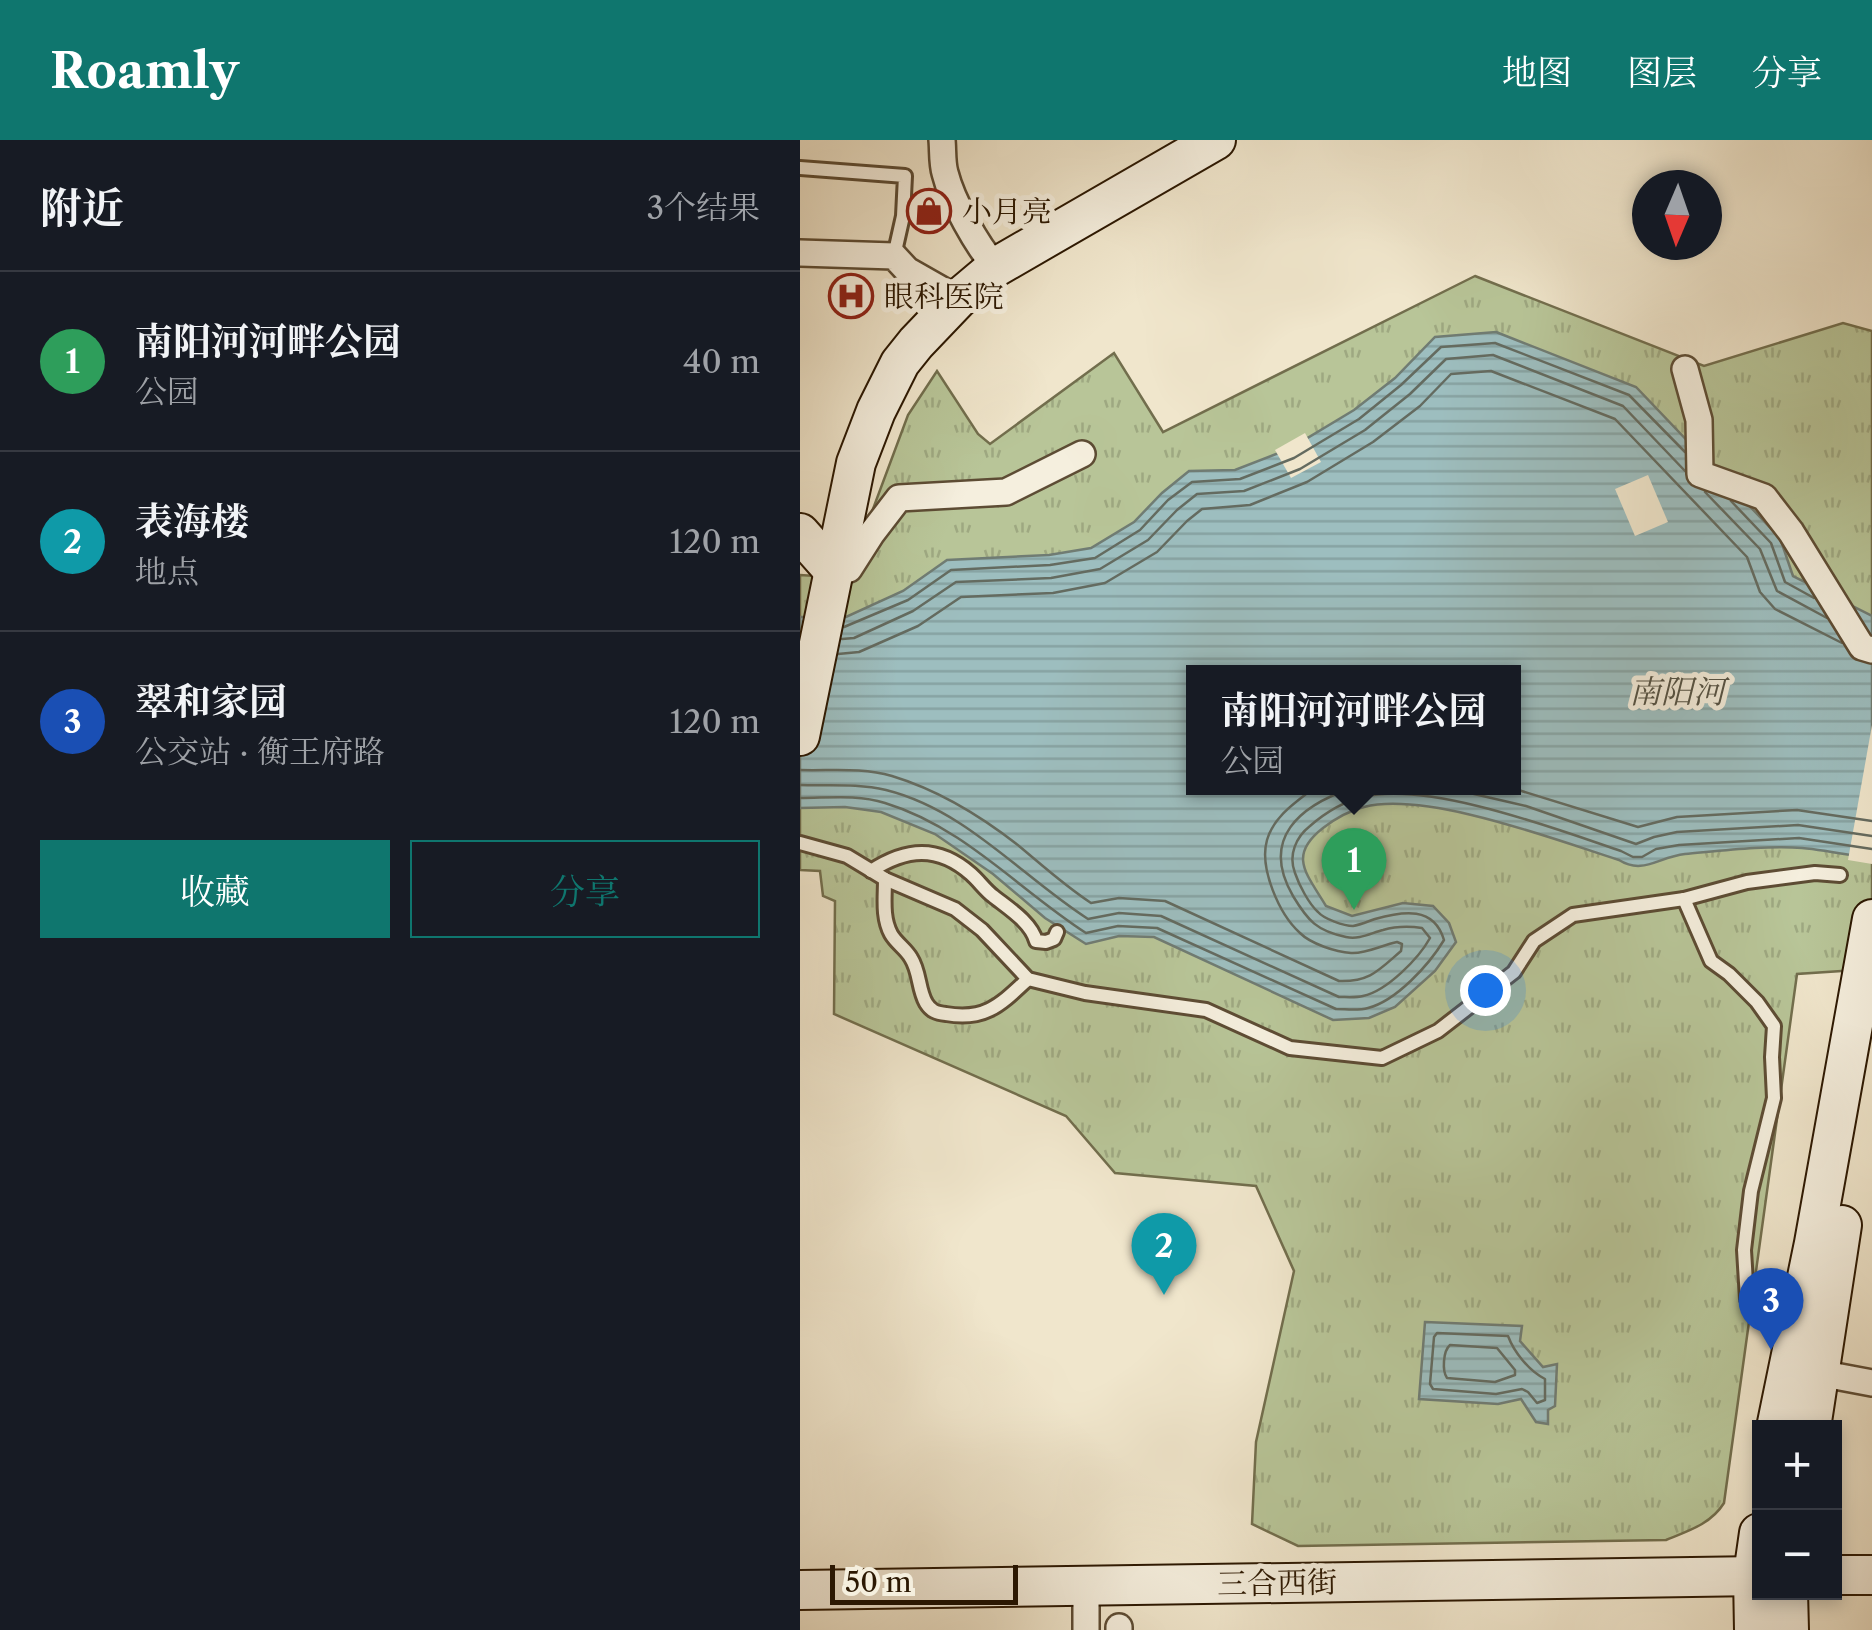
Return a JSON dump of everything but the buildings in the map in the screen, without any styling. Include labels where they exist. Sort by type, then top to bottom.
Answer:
[{"type":"street","points":[[942,140],[944,172],[970,229],[996,267]]},
{"type":"street","points":[[800,736],[856,463],[900,363],[958,299],[996,267],[1216,140]]},
{"type":"street","points":[[800,252],[894,256],[907,270],[958,299]]},
{"type":"street","points":[[1685,369],[1699,420],[1700,474],[1764,497],[1862,647],[1872,650]]},
{"type":"street","points":[[832,573],[848,569],[900,498],[1006,492],[1082,454]]},
{"type":"street","points":[[800,533],[832,573]]},
{"type":"street","points":[[1812,1420],[1819,1374],[1826,1246],[1872,919]]},
{"type":"street","points":[[1778,1420],[1796,1327],[1826,1246],[1872,1066]]},
{"type":"street","points":[[1819,1374],[1872,1383]]},
{"type":"street","points":[[1842,1575],[1872,1574]]},
{"type":"street","name":"三合西街","points":[[800,1590],[1752,1576]]},
{"type":"street","points":[[1086,1586],[1086,1630]]},
{"type":"street","points":[[1754,1630],[1755,1600]]},
{"type":"street","points":[[1788,1600],[1789,1630]]},
{"type":"lane","points":[[800,168],[905,176],[903,216],[894,256]]},
{"type":"lane","points":[[800,843],[847,856],[885,880],[955,909],[982,930],[1028,979],[1085,993],[1206,1010],[1290,1048],[1382,1058],[1438,1031],[1514,972],[1534,941],[1573,915],[1684,899],[1747,882],[1815,873],[1840,875]]},
{"type":"lane","points":[[871,870],[910,853],[937,855],[969,872],[1034,932],[1036,941],[1054,939],[1057,932]]},
{"type":"lane","points":[[885,880],[884,916],[891,934],[911,957],[930,1009],[954,1016],[988,1011],[1006,1001],[1028,979]]},
{"type":"lane","points":[[1684,899],[1711,961],[1730,974],[1774,1026],[1774,1098],[1751,1191],[1744,1272],[1747,1300],[1755,1314],[1796,1327]]},
{"type":"green space","points":[[1475,276],[1704,366],[1843,323],[1872,331],[1872,969],[1797,974],[1724,1503],[1706,1522],[1691,1530],[1666,1540],[1298,1546],[1252,1524],[1256,1442],[1294,1271],[1256,1186],[1115,1173],[1066,1116],[834,1014],[835,901],[823,896],[820,871],[800,870],[800,575],[831,577],[870,517],[908,415],[937,371],[978,434],[990,444],[1114,353],[1163,432]]},
{"type":"water","name":"南阳河","points":[[1496,332],[1636,387],[1780,538],[1793,576],[1872,616],[1872,859],[1775,847],[1685,854],[1636,866],[1456,811],[1390,804],[1364,807],[1328,824],[1306,848],[1303,857],[1307,875],[1326,906],[1352,916],[1403,903],[1433,906],[1449,923],[1456,942],[1435,971],[1395,1007],[1369,1018],[1333,1020],[1154,937],[1119,936],[1086,944],[1045,918],[993,874],[935,834],[881,812],[845,807],[800,808],[800,617],[846,617],[903,591],[947,560],[1049,555],[1091,548],[1134,522],[1189,471],[1235,470],[1289,449],[1354,410],[1395,378],[1435,337]]},
{"type":"water","points":[[1425,1322],[1522,1326],[1520,1341],[1543,1367],[1557,1364],[1555,1406],[1548,1410],[1548,1424],[1536,1422],[1521,1399],[1498,1404],[1419,1399]]},
{"type":"pier","points":[[1305,433],[1321,462],[1291,478],[1275,450]]},
{"type":"pier","points":[[1648,475],[1668,522],[1635,536],[1615,489]]},
{"type":"pier","points":[[1872,725],[1872,864],[1848,860]]},
{"type":"place","name":"小月亮","points":[[929,211]]},
{"type":"place","name":"眼科医院","points":[[851,296]]},
{"type":"place","name":"南阳河河畔公园","points":[[1354,910]]},
{"type":"place","name":"表海楼","points":[[1164,1295]]},
{"type":"place","name":"翠和家园","points":[[1771,1350]]}]
